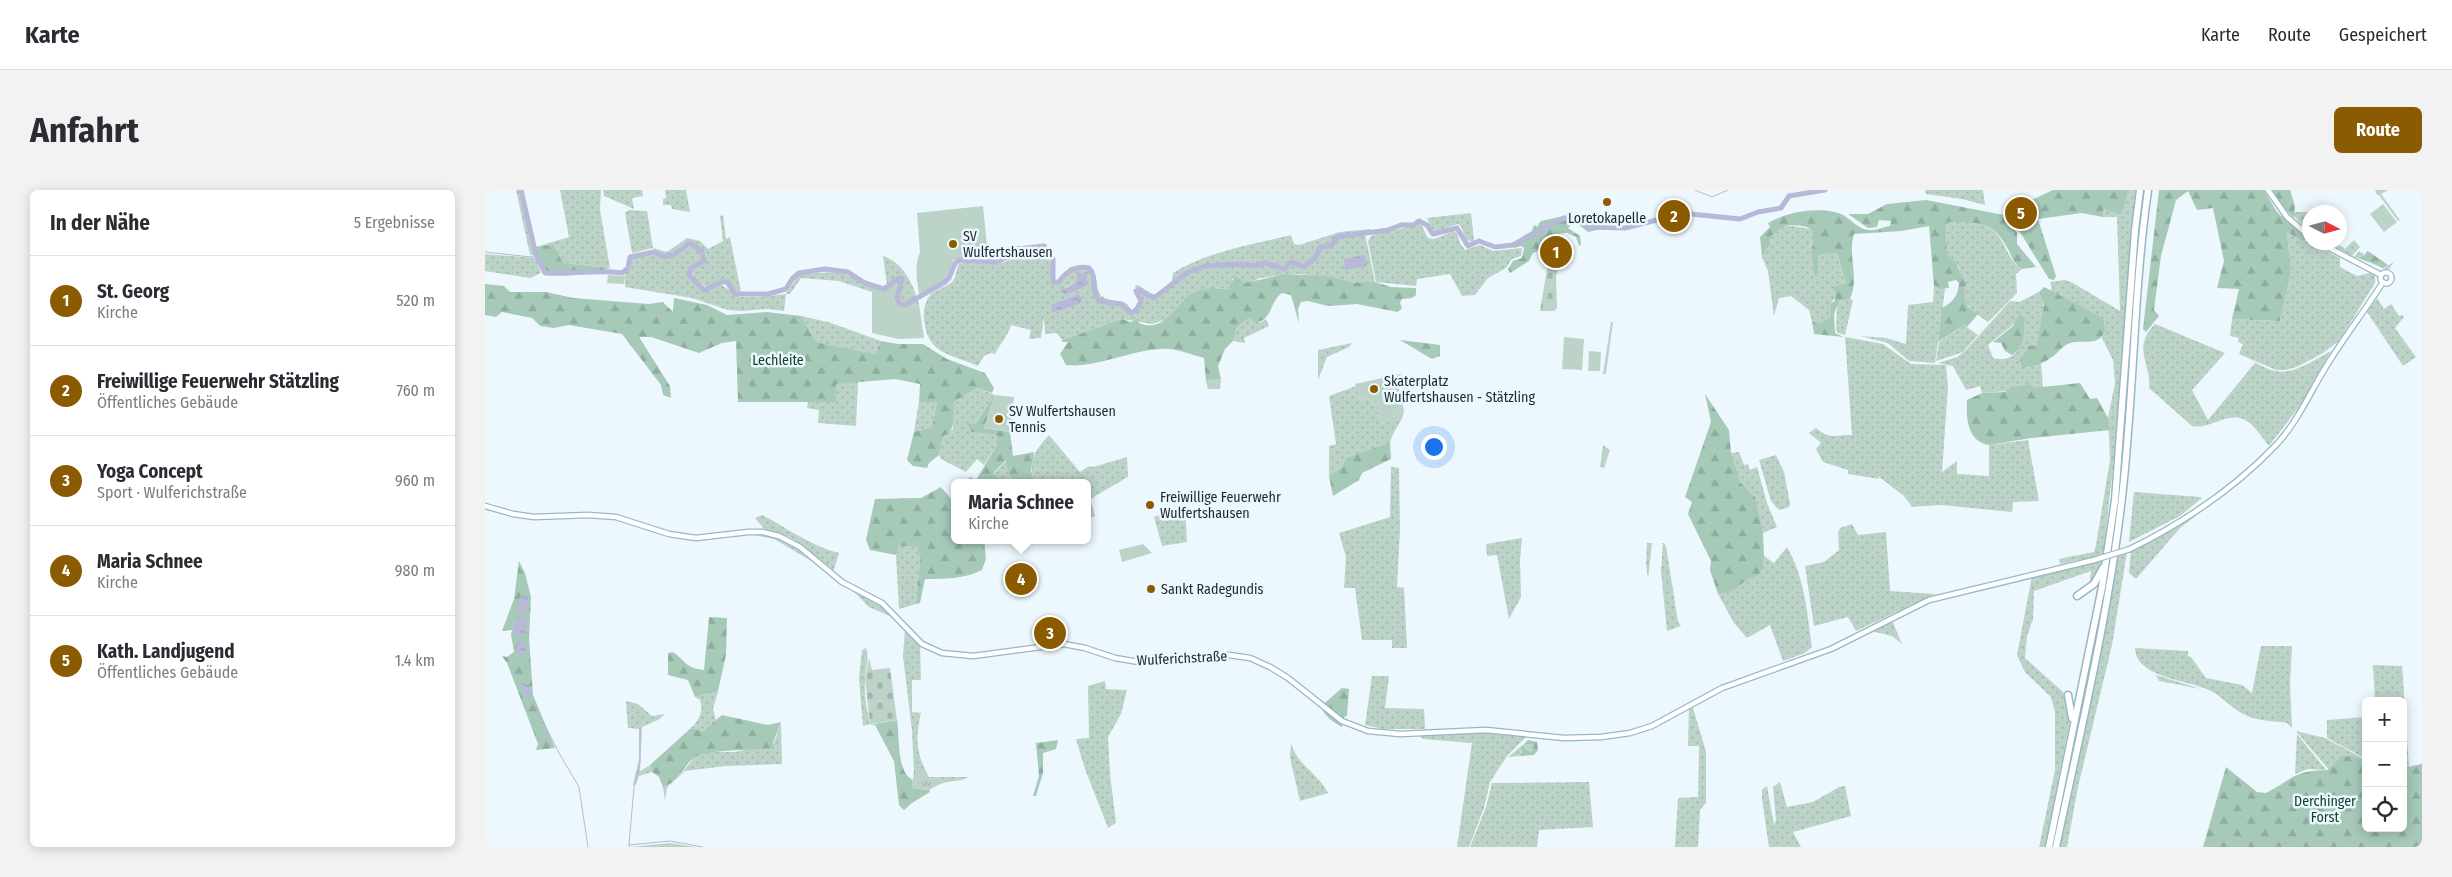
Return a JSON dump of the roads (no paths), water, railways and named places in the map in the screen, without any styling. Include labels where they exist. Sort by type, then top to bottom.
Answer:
[{"type":"highway","points":[[2049,847],[2106,560],[2116,492],[2135,230],[2140,190]]},
{"type":"highway","points":[[2056,847],[2116,546],[2127,449],[2143,227],[2148,190]]},
{"type":"highway","points":[[2077,596],[2094,584],[2106,560]]},
{"type":"highway","points":[[2068,695],[2072,729]]},
{"type":"main road","points":[[2268,190],[2287,217],[2302,230]]},
{"type":"main road","points":[[2333,250],[2381,275],[2383,282],[2390,282],[2391,276],[2386,272],[2381,275]]},
{"type":"main road","name":"Wulferichstraße","points":[[485,506],[534,517],[588,515],[615,517],[669,534],[696,538],[748,532],[771,534],[800,548],[842,582],[867,594],[895,614],[923,644],[942,653],[973,656],[1064,644],[1080,646],[1115,658],[1139,662],[1235,655],[1258,662],[1278,672],[1347,724],[1389,734],[1486,730],[1574,739],[1630,733],[1651,726],[1722,688],[1831,649],[1929,600],[2094,560],[2130,549],[2157,535],[2198,509],[2278,443],[2302,409],[2324,371],[2383,282]]},
{"type":"water","points":[[1365,255],[1367,266],[1345,270],[1344,259]]},
{"type":"water","points":[[1087,272],[1087,286],[1067,295],[1060,291],[1077,282],[1077,274]]},
{"type":"water","points":[[1079,294],[1082,299],[1080,304],[1052,313],[1050,305]]},
{"type":"water","points":[[520,595],[528,596],[526,614],[517,612]]},
{"type":"water","points":[[526,617],[526,634],[511,634],[516,618]]},
{"type":"water","points":[[520,639],[524,639],[526,651],[522,655],[515,650]]},
{"type":"water","points":[[521,684],[529,684],[531,691],[529,698],[526,698]]},
{"type":"waterway","points":[[521,190],[536,255],[545,273],[622,273],[628,268],[630,257],[654,252],[664,257],[673,255],[690,243],[702,251],[704,261],[691,268],[689,275],[704,290],[722,282],[727,282],[735,294],[768,294],[786,289],[792,279],[799,273],[825,269],[848,272],[865,283],[884,289],[899,278],[902,279],[897,297],[899,303],[905,305],[945,282],[949,278],[955,263],[960,260],[996,262],[1014,255],[1017,249],[1044,246],[1053,259],[1053,282],[1059,282],[1064,275],[1075,268],[1089,268],[1093,275],[1096,297],[1099,301],[1122,304],[1131,313],[1137,309],[1141,301],[1136,291],[1138,290],[1154,298],[1188,272],[1206,266],[1240,264],[1254,266],[1266,263],[1284,269],[1291,262],[1304,267],[1316,257],[1320,247],[1331,246],[1337,237],[1388,230],[1401,225],[1414,225],[1419,221],[1427,225],[1433,234],[1457,228],[1468,246],[1479,241],[1495,247],[1513,245],[1564,218],[1574,219],[1588,227],[1625,228],[1661,219],[1674,221],[1681,213],[1740,219],[1758,212],[1781,208],[1789,196],[1825,190]]},
{"type":"waterway","points":[[1695,190],[1712,197],[1728,190]]},
{"type":"waterway","points":[[485,252],[531,257],[536,255]]},
{"type":"waterway","points":[[532,700],[579,787],[588,847]]},
{"type":"waterway","points":[[629,845],[634,787],[640,763],[640,727]]},
{"type":"waterway","points":[[629,847],[629,845],[670,841],[703,847]]},
{"type":"place","name":"Loretokapelle","points":[[1607,202]]},
{"type":"place","name":"Kath. Landjugend","points":[[2021,213]]},
{"type":"place","name":"Freiwillige Feuerwehr Stätzling","points":[[1674,216]]},
{"type":"place","name":"SV Wulfertshausen","points":[[953,244]]},
{"type":"place","name":"St. Georg","points":[[1556,252]]},
{"type":"place","name":"Skaterplatz Wulfertshausen - Stätzling","points":[[1374,389]]},
{"type":"place","name":"SV Wulfertshausen Tennis","points":[[999,419]]},
{"type":"place","name":"Freiwillige Feuerwehr Wulfertshausen","points":[[1150,505]]},
{"type":"place","name":"Maria Schnee","points":[[1021,579]]},
{"type":"place","name":"Sankt Radegundis","points":[[1151,589]]},
{"type":"place","name":"Yoga Concept","points":[[1050,633]]},
{"type":"park label","name":"Lechleite","points":[[778,360]]},
{"type":"park label","name":"Derchinger Forst","points":[[2325,810]]}]
